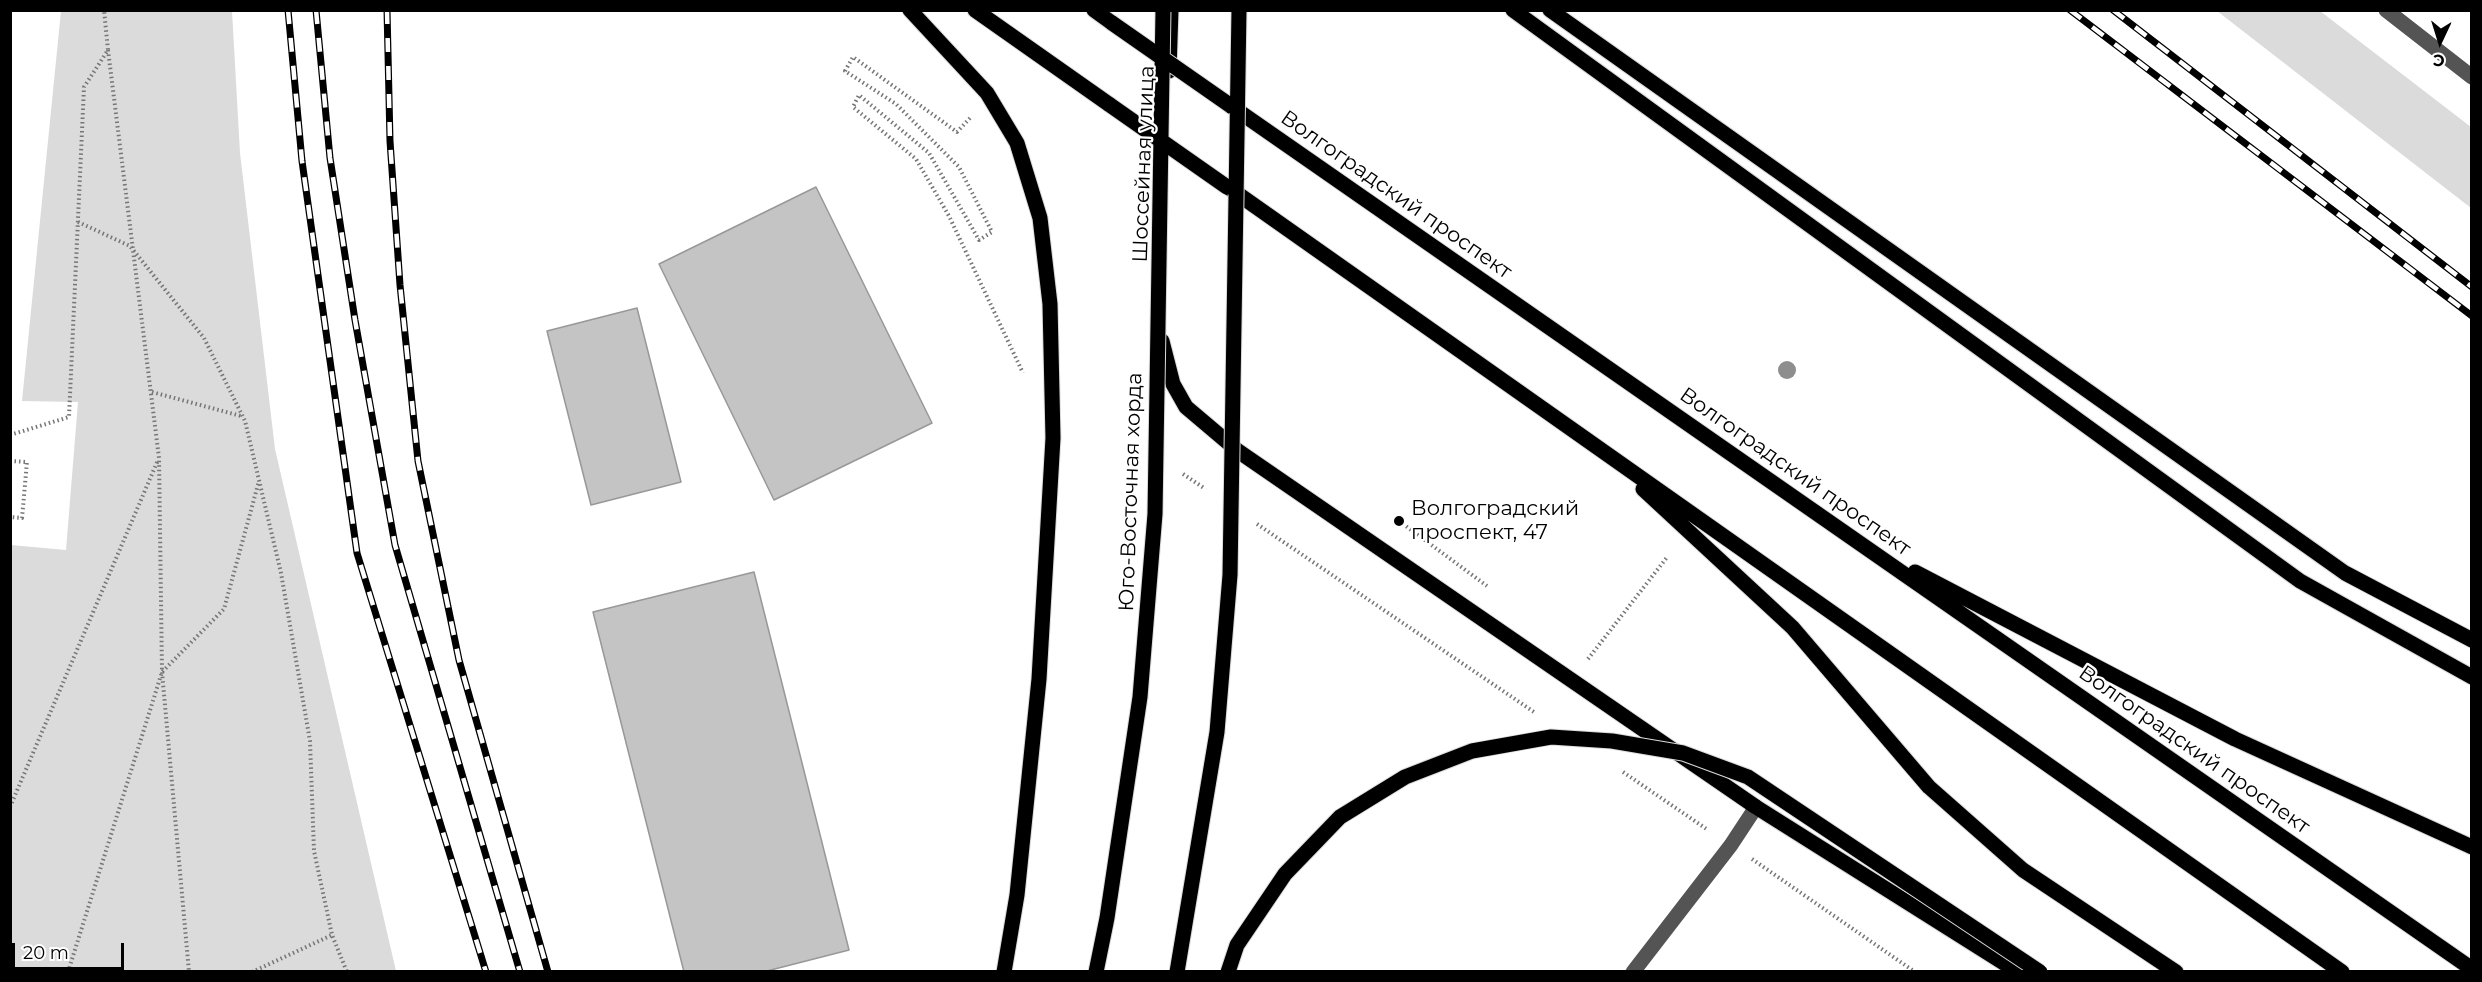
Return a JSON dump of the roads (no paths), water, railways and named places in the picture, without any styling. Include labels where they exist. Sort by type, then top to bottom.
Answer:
[{"type":"main road","points":[[910,10],[987,93],[1017,143],[1040,218],[1050,304],[1053,438],[1039,679],[1017,895],[1004,972]]},
{"type":"main road","points":[[975,10],[2342,972]]},
{"type":"main road","name":"Волгоградский проспект","points":[[1094,10],[2472,969]]},
{"type":"main road","name":"Юго-Восточная хорда","points":[[1096,972],[1107,918],[1140,697],[1155,514],[1163,10]]},
{"type":"main road","name":"Шоссейная улица","points":[[1172,10],[1160,318],[1163,352],[1173,384],[1186,407],[1205,426],[1293,490],[1756,807],[2018,972]]},
{"type":"main road","points":[[1177,972],[1217,732],[1230,575],[1239,10]]},
{"type":"main road","points":[[1513,10],[2300,581],[2472,676]]},
{"type":"main road","points":[[1551,10],[2345,573],[2472,640]]},
{"type":"main road","points":[[1598,448],[1793,628],[1929,787],[2023,870],[2176,972]]},
{"type":"main road","points":[[1860,543],[2235,739],[2472,847]]},
{"type":"main road","points":[[1228,972],[1237,945],[1285,874],[1340,817],[1405,777],[1461,756],[1551,737],[1612,741],[1683,753],[1748,777],[2040,972]]},
{"type":"street","points":[[2386,10],[2472,77]]},
{"type":"street","points":[[1633,972],[1731,845],[1756,807]]},
{"type":"railway","points":[[288,10],[302,161],[357,553],[486,972]]},
{"type":"railway","points":[[316,10],[330,158],[355,320],[395,545],[520,972]]},
{"type":"railway","points":[[387,10],[390,141],[400,285],[418,461],[459,660],[548,972]]},
{"type":"railway","points":[[2070,10],[2472,316]]},
{"type":"railway","points":[[2113,10],[2472,287]]},
{"type":"place","name":"Волгоградский проспект, 47","points":[[1399,521]]}]
